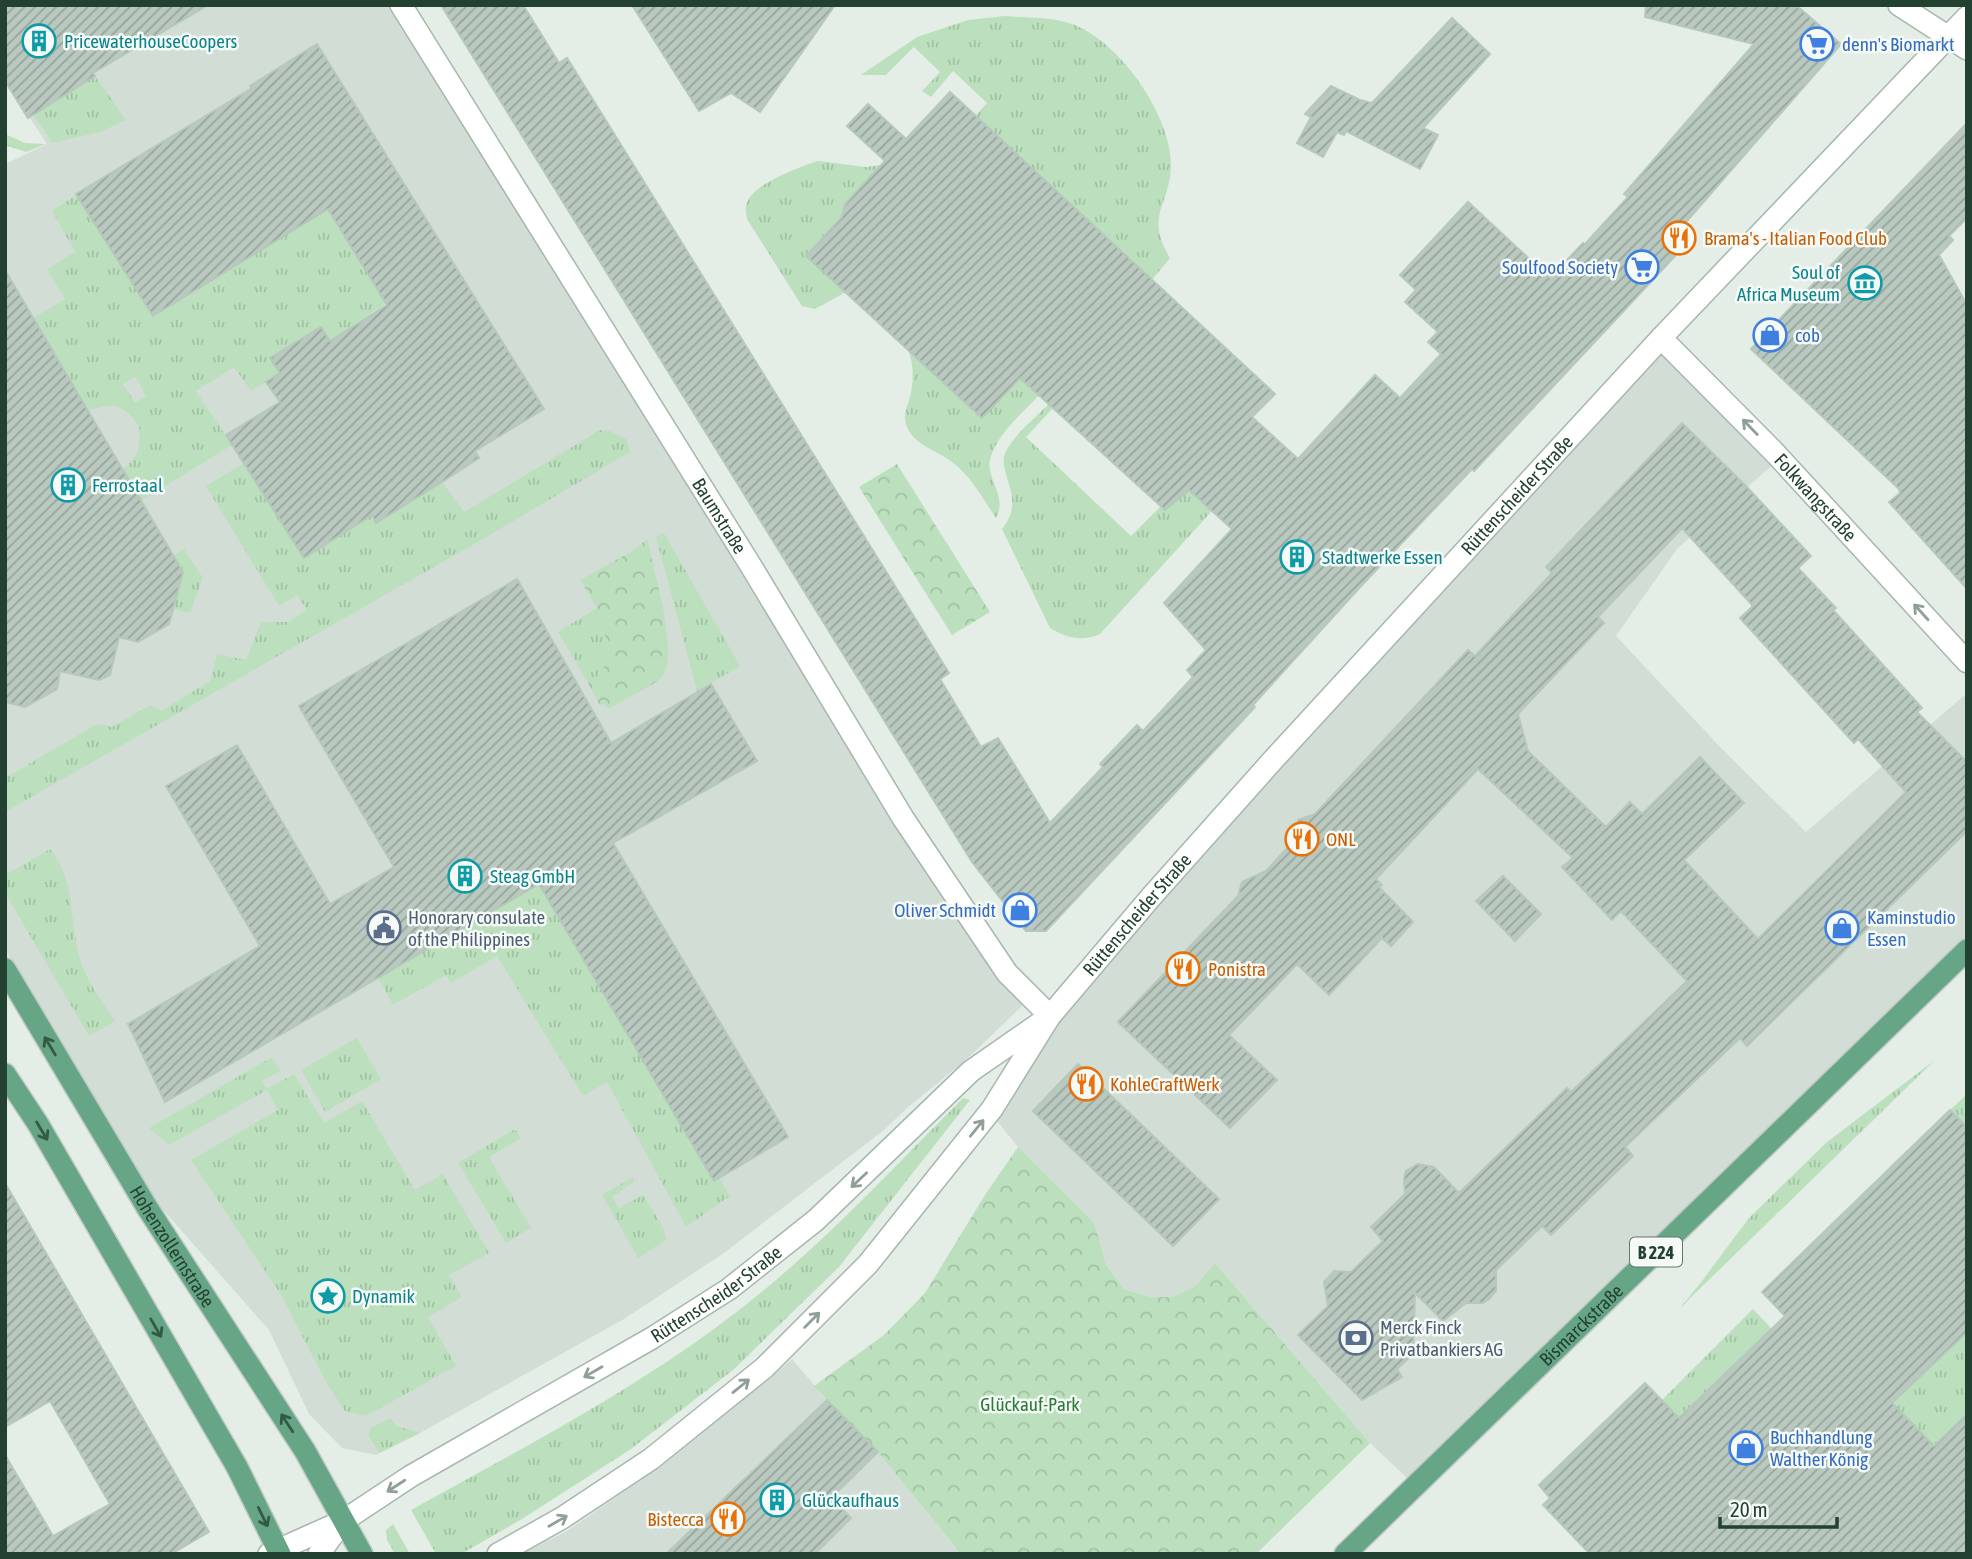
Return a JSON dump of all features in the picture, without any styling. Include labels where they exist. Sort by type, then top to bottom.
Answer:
[{"type":"main road","name":"Bismarckstraße","points":[[1345,1554],[1967,950]]},
{"type":"main road","name":"Hohenzollernstraße","points":[[5,969],[148,1209],[305,1451],[362,1554]]},
{"type":"main road","points":[[5,1073],[38,1124],[237,1467],[276,1552]]},
{"type":"street","name":"Baumstraße","points":[[401,5],[744,554],[902,818],[1007,972],[1051,1016]]},
{"type":"street","points":[[1899,5],[1967,49]]},
{"type":"street","name":"Rüttenscheider Straße","points":[[498,1554],[562,1518],[651,1460],[764,1368],[867,1264],[992,1109],[1051,1016],[1151,897],[1273,760],[1661,338],[1967,17]]},
{"type":"street","name":"Folkwangstraße","points":[[1661,338],[1776,454],[1967,662]]},
{"type":"street","name":"Rüttenscheider Straße","points":[[276,1552],[315,1545],[343,1521],[411,1476],[652,1338],[729,1289],[816,1220],[971,1071],[1051,1016]]},
{"type":"shaded area","points":[[5,5],[392,5],[994,972],[1023,1005],[967,1059],[884,1130],[724,1253],[624,1319],[376,1455],[342,1448],[309,1414],[269,1330],[156,1202],[5,949],[5,164],[47,144],[5,80]]},
{"type":"shaded area","points":[[1660,345],[1776,462],[1677,549],[1616,636],[1724,751],[1806,832],[1967,693],[1967,941],[1409,1480],[1370,1443],[1215,1263],[1195,1286],[1173,1297],[1151,1297],[1124,1289],[1106,1265],[1094,1222],[1018,1147],[993,1116],[1055,1018],[1155,900]]},
{"type":"shaded area","points":[[792,1359],[827,1400],[878,1452],[961,1554],[521,1554],[567,1531],[665,1463]]},
{"type":"green space","points":[[1005,16],[1062,21],[1087,31],[1123,62],[1152,103],[1169,146],[1171,166],[1159,221],[1159,231],[1170,258],[1152,280],[975,116],[987,103],[953,71],[931,97],[922,91],[940,72],[914,47],[886,75],[861,75],[917,37],[968,20]]},
{"type":"green space","points":[[95,76],[126,120],[100,132],[53,143],[33,115]]},
{"type":"green space","points":[[5,134],[25,143],[46,144],[26,152],[5,145]]},
{"type":"green space","points":[[818,161],[866,167],[881,165],[845,203],[845,214],[806,255],[846,292],[815,309],[802,306],[747,219],[746,210],[750,197],[762,186]]},
{"type":"green space","points":[[76,195],[153,316],[327,208],[386,303],[330,341],[321,327],[271,359],[280,373],[251,391],[234,367],[196,391],[232,445],[141,501],[122,469],[132,461],[138,450],[139,426],[128,413],[117,407],[105,406],[88,410],[33,318],[65,299],[47,269],[75,252],[52,211]],"holes":[[[136,377],[146,396],[135,403],[123,384]]]},
{"type":"green space","points":[[908,349],[981,418],[1021,376],[1040,394],[1011,424],[993,450],[990,467],[1000,503],[996,518],[959,468],[919,442],[909,431],[905,417],[913,373]]},
{"type":"green space","points":[[1050,403],[1054,407],[1026,437],[1131,536],[1161,506],[1189,490],[1212,511],[1100,634],[1087,638],[1068,636],[1050,628],[1002,529],[1012,506],[1004,468],[1006,451],[1020,432]]},
{"type":"green space","points":[[600,430],[610,431],[626,439],[630,452],[5,812],[5,775],[7,777],[97,724],[112,727],[150,705],[161,711],[210,681],[217,654],[246,660],[261,622],[288,622],[307,610],[297,595],[279,606],[206,486],[244,463],[304,558],[372,515],[376,522],[442,482],[464,512]]},
{"type":"green space","points":[[897,464],[990,612],[952,635],[859,487]]},
{"type":"green space","points":[[664,533],[740,666],[697,691],[656,537]]},
{"type":"green space","points":[[647,539],[667,631],[667,665],[659,680],[608,709],[604,704],[600,706],[588,683],[596,678],[611,657],[597,608],[580,580],[634,550]]},
{"type":"green space","points":[[184,549],[203,578],[190,613],[173,609],[173,556]]},
{"type":"green space","points":[[597,608],[611,657],[596,678],[588,683],[558,632]]},
{"type":"green space","points":[[50,849],[58,860],[68,887],[77,946],[86,975],[115,1021],[89,1036],[5,893],[5,875]]},
{"type":"green space","points":[[571,866],[730,1196],[686,1227],[607,1082],[583,1096],[497,956],[451,983],[446,975],[393,1005],[378,978]]},
{"type":"green space","points":[[357,1038],[381,1079],[325,1112],[301,1070]]},
{"type":"green space","points":[[272,1057],[280,1071],[262,1081],[266,1089],[294,1074],[324,1123],[362,1101],[415,1190],[443,1174],[489,1253],[449,1275],[462,1297],[428,1317],[456,1366],[366,1416],[345,1411],[327,1384],[281,1295],[191,1160],[278,1110],[267,1090],[169,1145],[149,1128]]},
{"type":"green space","points":[[1935,1060],[1680,1308],[1749,1218],[1827,1142]]},
{"type":"green space","points":[[1967,1094],[1967,1127],[1950,1110]]},
{"type":"green space","points":[[963,1098],[970,1100],[839,1267],[733,1370],[631,1449],[522,1519],[461,1554],[436,1554],[411,1510],[587,1412],[713,1330],[808,1251]]},
{"type":"green space","points":[[515,1129],[521,1138],[489,1157],[531,1228],[506,1243],[458,1163]]},
{"type":"green space","name":"Glückauf-Park","points":[[1018,1147],[1094,1222],[1106,1265],[1124,1289],[1151,1297],[1173,1297],[1195,1286],[1215,1263],[1370,1443],[1256,1554],[961,1554],[878,1452],[814,1386],[884,1335],[925,1293]]},
{"type":"green space","points":[[633,1177],[634,1182],[612,1197],[619,1208],[643,1195],[663,1227],[666,1240],[638,1258],[602,1195]]},
{"type":"green space","points":[[1753,1309],[1772,1329],[1679,1418],[1662,1400]]},
{"type":"green space","points":[[1967,1332],[1967,1414],[1934,1446],[1892,1403]]},
{"type":"green space","points":[[390,1418],[397,1426],[420,1433],[379,1453],[368,1435],[371,1428]]},
{"type":"green space","points":[[393,1524],[410,1554],[395,1554],[387,1540],[386,1530]]},
{"type":"building","points":[[5,5],[208,5],[93,73],[95,76],[28,118],[5,81]]},
{"type":"building","points":[[441,5],[523,5],[559,63],[567,58],[949,673],[940,679],[981,747],[998,738],[1050,823],[1103,767],[1100,764],[1137,725],[1143,731],[1193,677],[1187,670],[1206,650],[1164,603],[1232,529],[1189,490],[1165,510],[1020,378],[982,418],[806,256],[842,217],[845,204],[885,161],[847,126],[868,104],[906,139],[950,92],[1275,394],[1252,417],[1298,459],[1375,375],[1400,398],[1441,354],[1428,342],[1438,332],[1405,302],[1416,290],[1400,275],[1468,202],[1550,278],[1628,197],[1624,194],[1754,44],[1645,17],[1646,5],[1796,5],[1841,44],[1680,229],[1691,239],[1474,471],[1472,469],[1362,585],[1253,705],[1255,707],[1046,931],[1026,931],[972,862]]},
{"type":"building","points":[[632,5],[835,5],[760,112],[731,93],[699,111]]},
{"type":"building","points":[[1452,18],[1490,54],[1423,128],[1438,135],[1420,169],[1346,131],[1344,135],[1337,132],[1323,157],[1297,143],[1311,117],[1305,114],[1331,86],[1372,103]]},
{"type":"building","points":[[317,44],[544,409],[475,451],[479,458],[376,523],[372,515],[304,558],[226,435],[280,402],[266,382],[280,373],[270,358],[321,327],[330,341],[387,305],[328,209],[153,316],[76,194],[252,88],[250,86]]},
{"type":"building","points":[[1967,123],[1967,218],[1949,236],[1953,240],[1939,255],[1967,305],[1967,589],[1889,502],[1900,493],[1899,489],[1751,349]]},
{"type":"building","name":"Ferrostaal","points":[[5,270],[183,572],[169,624],[138,642],[119,637],[110,675],[99,680],[60,671],[57,689],[25,707],[5,702]]},
{"type":"building","points":[[1682,423],[1811,556],[1798,568],[1922,708],[1917,712],[1967,762],[1967,831],[1747,1046],[1740,1038],[1625,1147],[1633,1156],[1551,1235],[1542,1226],[1496,1270],[1496,1291],[1489,1299],[1483,1303],[1466,1303],[1443,1321],[1415,1293],[1413,1354],[1397,1369],[1402,1377],[1362,1400],[1298,1335],[1328,1306],[1324,1282],[1334,1271],[1351,1272],[1383,1241],[1371,1227],[1405,1194],[1406,1171],[1418,1164],[1434,1167],[1459,1193],[1567,1088],[1571,1092],[1687,981],[1621,911],[1612,920],[1562,867],[1573,858],[1478,769],[1376,879],[1382,885],[1379,887],[1413,922],[1391,946],[1382,938],[1329,995],[1297,964],[1229,1035],[1277,1080],[1230,1128],[1118,1022],[1238,896],[1242,882],[1266,871],[1298,836],[1298,820],[1315,814],[1468,650],[1475,656],[1552,573],[1546,567]],"holes":[[[1682,528],[1753,606],[1740,618],[1854,743],[1858,739],[1906,792],[1758,939],[1684,860],[1744,803],[1700,757],[1642,814],[1630,802],[1606,827],[1528,751],[1518,714],[1604,623],[1598,617]]]},
{"type":"building","name":"Steag GmbH","points":[[517,579],[611,743],[711,684],[757,761],[613,843],[788,1137],[714,1181],[539,884],[165,1102],[128,1024],[260,946],[166,786],[237,745],[330,904],[394,867],[299,706]]},
{"type":"building","points":[[1503,876],[1541,914],[1515,941],[1476,901]]},
{"type":"building","points":[[1078,1064],[1219,1199],[1173,1246],[1033,1111]]},
{"type":"building","points":[[1950,1110],[1967,1127],[1967,1332],[1892,1403],[1934,1446],[1967,1414],[1967,1554],[1590,1554],[1543,1505],[1550,1498],[1539,1485],[1645,1383],[1679,1418],[1785,1316],[1762,1292]]},
{"type":"building","points":[[5,1183],[209,1532],[171,1554],[5,1554],[5,1455],[53,1536],[110,1504],[50,1401],[5,1427]]},
{"type":"building","name":"Glückaufhaus","points":[[827,1400],[878,1452],[831,1498],[851,1518],[815,1554],[666,1554]]},
{"type":"place","name":"PricewaterhouseCoopers","points":[[39,41]]},
{"type":"place","name":"denn's Biomarkt","points":[[1817,44]]},
{"type":"place","name":"Brama's - Italian Food Club","points":[[1679,238]]},
{"type":"place","name":"Soulfood Society","points":[[1642,267]]},
{"type":"place","name":"Soul of Africa Museum","points":[[1865,283]]},
{"type":"place","name":"cob","points":[[1770,335]]},
{"type":"place","name":"Ferrostaal","points":[[68,485]]},
{"type":"place","name":"Stadtwerke Essen","points":[[1297,557]]},
{"type":"place","name":"ONL","points":[[1302,839]]},
{"type":"place","name":"Steag GmbH","points":[[465,876]]},
{"type":"place","name":"Oliver Schmidt","points":[[1020,910]]},
{"type":"place","name":"Honorary consulate of the Philippines","points":[[384,928]]},
{"type":"place","name":"Kaminstudio Essen","points":[[1842,928]]},
{"type":"place","name":"Ponistra","points":[[1183,969]]},
{"type":"place","name":"KohleCraftWerk","points":[[1086,1084]]},
{"type":"place","name":"Dynamik","points":[[328,1296]]},
{"type":"place","name":"Merck Finck Privatbankiers AG","points":[[1356,1338]]},
{"type":"place","name":"Buchhandlung Walther König","points":[[1746,1448]]},
{"type":"place","name":"Glückaufhaus","points":[[777,1500]]},
{"type":"place","name":"Bistecca","points":[[728,1519]]}]
